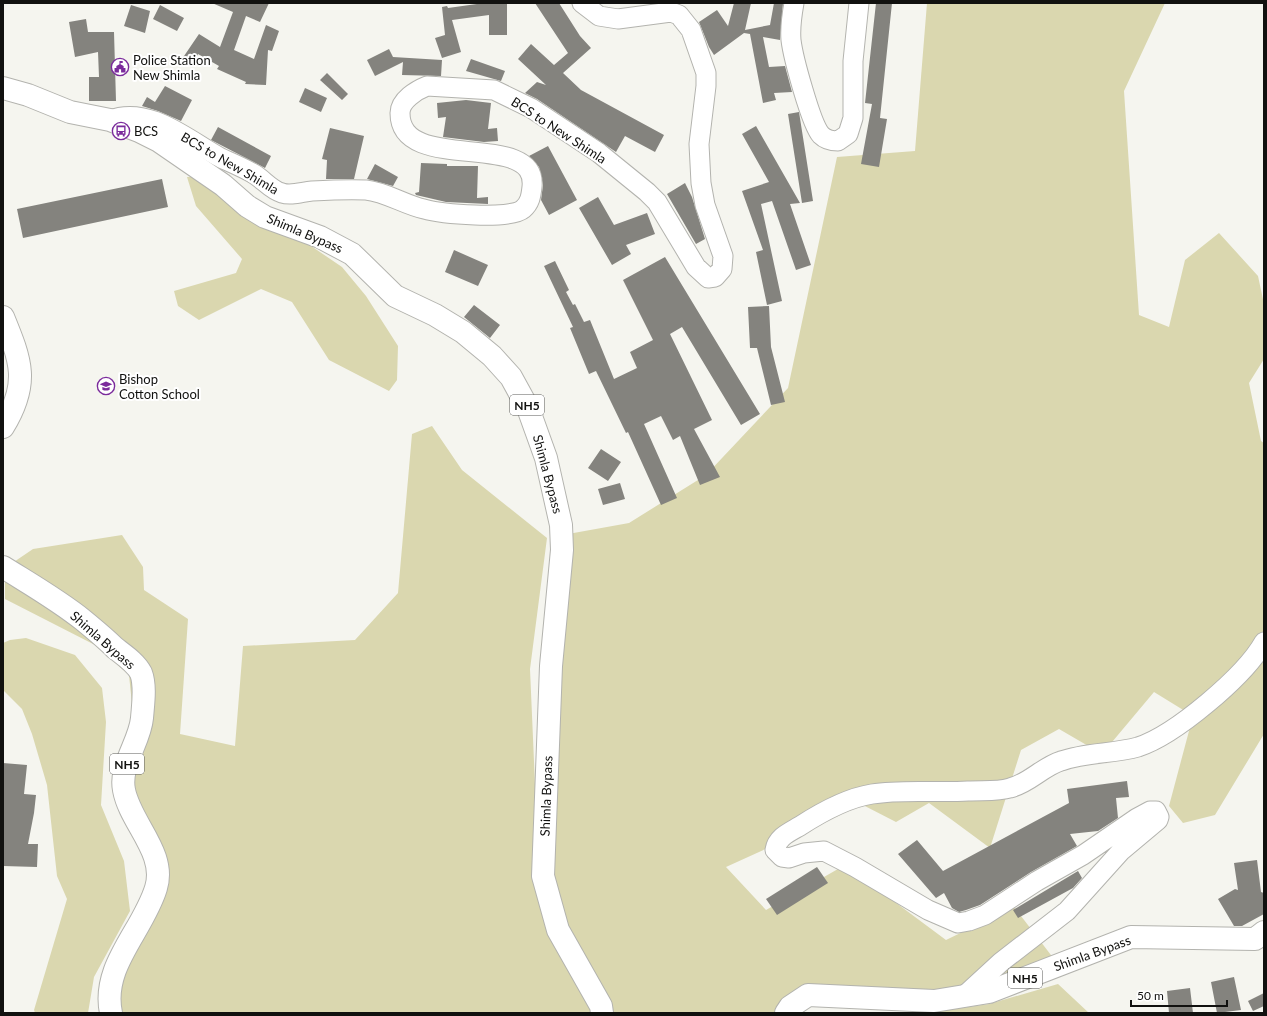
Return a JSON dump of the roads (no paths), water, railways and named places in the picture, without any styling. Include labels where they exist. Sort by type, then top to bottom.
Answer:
[{"type":"highway","name":"Shimla Bypass","points":[[3,88],[28,95],[70,112],[110,120],[139,131],[159,141],[223,185],[247,206],[265,217],[320,237],[352,254],[394,296],[435,315],[463,332],[492,356],[511,378],[528,408],[546,458],[561,525],[562,550],[551,666],[543,876],[558,930],[601,1006],[602,1013]]},
{"type":"highway","points":[[3,318],[18,356],[21,371],[14,405],[3,427]]},
{"type":"highway","name":"Shimla Bypass","points":[[3,566],[83,620],[130,660],[141,673],[144,685],[142,720],[124,773],[123,784],[126,798],[155,857],[159,872],[157,888],[147,911],[112,976],[108,1000],[111,1013]]},
{"type":"highway","name":"Shimla Bypass","points":[[786,1013],[790,1007],[808,995],[934,1001],[989,992],[1131,937],[1255,939],[1264,932]]},
{"type":"street","name":"BCS to New Shimla","points":[[110,120],[120,116],[132,116],[158,122],[221,158],[254,174],[274,190],[283,193],[332,190],[367,190],[435,212],[499,215],[512,214],[522,210],[530,198],[532,184],[531,176],[525,166],[515,159],[503,156],[445,149],[425,144],[407,132],[401,120],[400,111],[406,99],[418,90],[428,86],[494,90],[530,108],[599,153],[647,192],[657,202],[696,267],[708,278],[715,277],[722,270],[723,256],[705,205],[699,156],[706,73],[691,30],[687,22],[679,15],[671,12],[618,19],[599,16],[582,3]]},
{"type":"street","points":[[794,3],[791,38],[795,62],[815,125],[823,137],[833,141],[838,141],[846,137],[853,118],[853,62],[859,3]]},
{"type":"street","points":[[964,996],[1001,962],[1066,911],[1121,851],[1158,820],[1159,817],[1156,811],[1150,811],[1137,818],[1083,855],[1037,881],[989,913],[969,921],[958,923],[928,910],[855,867],[824,851],[804,853],[789,858],[782,857],[775,850],[778,841],[805,822],[841,804],[870,794],[898,791],[1001,790],[1029,781],[1048,767],[1068,759],[1137,747],[1168,732],[1209,700],[1244,671],[1254,659],[1264,642]]},
{"type":"place","name":"Police Station New Shimla","points":[[120,67]]},
{"type":"place","name":"BCS","points":[[121,131]]},
{"type":"place","name":"Bishop Cotton School","points":[[106,386]]}]
